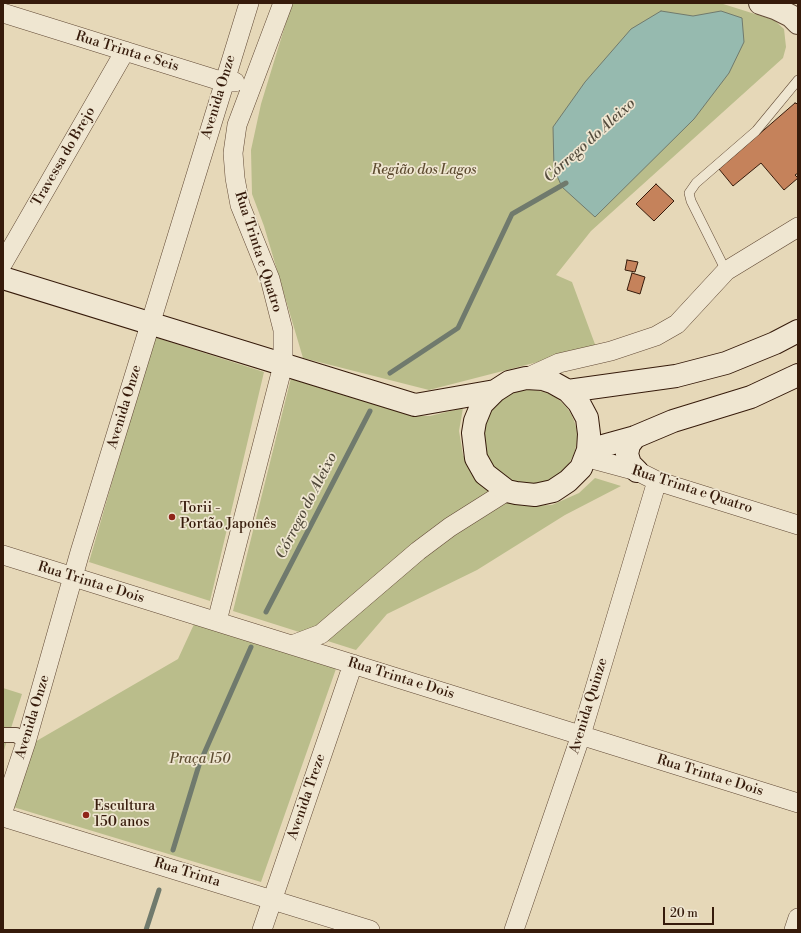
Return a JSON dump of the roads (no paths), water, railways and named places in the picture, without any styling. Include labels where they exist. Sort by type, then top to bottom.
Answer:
[{"type":"main road","points":[[760,3],[776,8],[791,16],[798,23]]},
{"type":"main road","points":[[3,278],[151,322],[283,365],[415,405],[495,391]]},
{"type":"main road","points":[[568,391],[676,376],[726,363],[775,343],[798,331]]},
{"type":"main road","points":[[586,454],[635,437],[673,421],[751,396],[798,375]]},
{"type":"main road","points":[[526,378],[543,379],[568,391],[579,403],[587,418],[589,434],[586,454],[581,468],[568,481],[553,491],[535,495],[507,490],[485,474],[476,458],[473,433],[474,421],[482,404],[495,391],[509,382],[526,378]]},
{"type":"main road","points":[[635,437],[629,445],[628,454],[630,464],[636,471]]},
{"type":"street","name":"Avenida Onze","points":[[3,811],[26,742],[73,577],[248,3]]},
{"type":"street","name":"Rua Trinta e Quatro","points":[[217,621],[283,365],[283,330],[270,279],[240,205],[234,178],[233,153],[237,125],[251,84],[283,3]]},
{"type":"street","name":"Rua Trinta e Seis","points":[[3,13],[224,82],[251,84]]},
{"type":"street","name":"Travessa do Brejo","points":[[3,263],[125,51]]},
{"type":"street","points":[[526,378],[559,363],[611,351],[656,336],[677,324],[726,271],[798,227]]},
{"type":"street","name":"Rua Trinta e Quatro","points":[[586,454],[636,471],[658,481],[798,524]]},
{"type":"street","name":"Avenida Quinze","points":[[514,930],[581,735],[658,481]]},
{"type":"street","points":[[292,645],[321,634],[418,551],[507,490]]},
{"type":"street","name":"Rua Trinta e Dois","points":[[3,555],[798,803]]},
{"type":"street","name":"Avenida Treze","points":[[262,930],[352,664]]},
{"type":"street","points":[[3,735],[16,735],[26,742]]},
{"type":"street","name":"Rua Trinta","points":[[3,817],[370,930]]},
{"type":"street","points":[[794,930],[798,918]]},
{"type":"lane","points":[[726,271],[691,201],[689,193],[696,183],[756,131],[797,85]]},
{"type":"water","points":[[661,11],[693,16],[721,11],[742,18],[744,42],[729,73],[694,119],[595,217],[562,187],[554,169],[553,127],[585,82],[631,29]]},
{"type":"waterway","name":"Córrego do Aleixo","points":[[390,373],[458,328],[512,214],[566,183]]},
{"type":"waterway","name":"Córrego do Aleixo","points":[[266,612],[370,411]]},
{"type":"waterway","name":"Córrego do Aleixo","points":[[173,850],[199,765],[251,647]]},
{"type":"waterway","name":"Córrego do Aleixo","points":[[146,930],[159,890]]},
{"type":"place","name":"Torii - Portão Japonês","points":[[172,517]]},
{"type":"place","name":"Escultura 150 anos","points":[[86,815]]},
{"type":"park label","name":"Região dos Lagos","points":[[424,171]]},
{"type":"park label","name":"Praça 150","points":[[200,760]]}]
